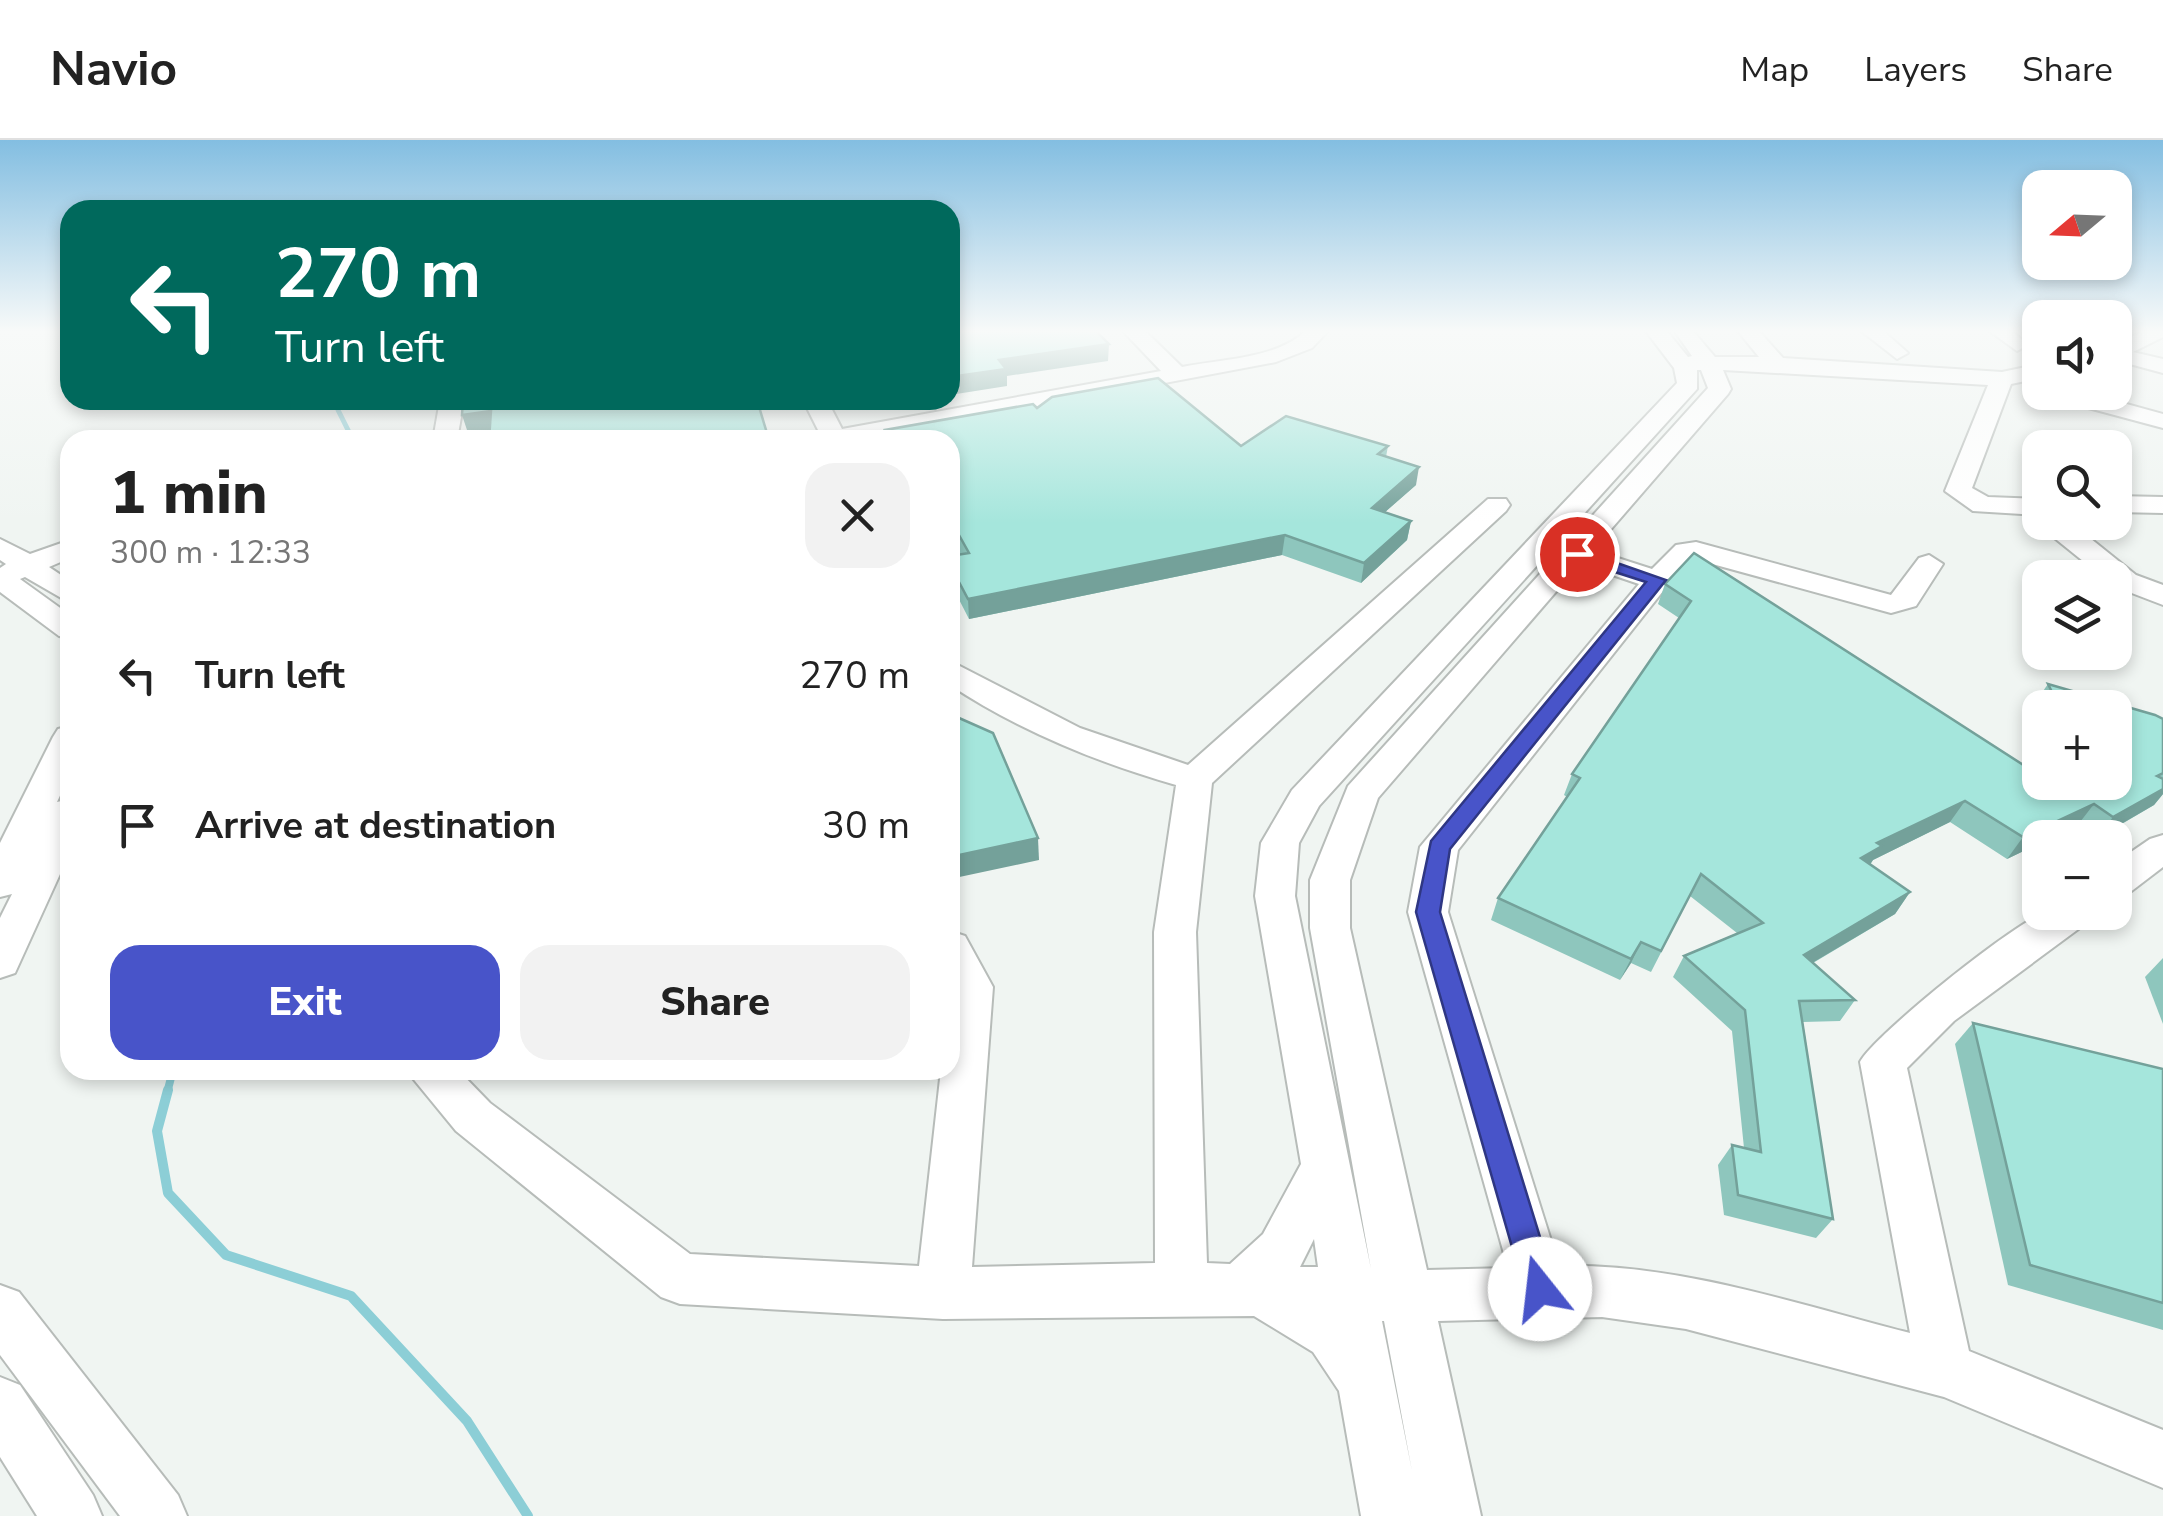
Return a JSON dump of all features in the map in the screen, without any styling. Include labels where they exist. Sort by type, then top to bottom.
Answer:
[{"type":"street","points":[[881,430],[1070,394]]},
{"type":"street","points":[[1451,1516],[1330,928],[1330,880],[1361,794],[1577,554],[1677,394]]},
{"type":"street","points":[[1391,1516],[1275,896],[1280,843],[1305,798],[1681,394]]},
{"type":"street","points":[[1996,394],[1958,491],[1982,505],[2022,510]]},
{"type":"street","points":[[2122,410],[2163,421]]},
{"type":"street","points":[[1181,1288],[1175,932],[1195,780],[1497,504]]},
{"type":"street","points":[[2132,504],[2163,505]]},
{"type":"street","points":[[2078,540],[2153,594]]},
{"type":"street","points":[[0,546],[60,587]]},
{"type":"street","points":[[1540,1289],[1428,912],[1439,847],[1657,580],[1686,551],[1696,550],[1898,604],[1905,600],[1929,564]]},
{"type":"street","points":[[0,577],[60,552]]},
{"type":"street","points":[[1577,554],[1657,580]]},
{"type":"street","points":[[0,577],[60,622]]},
{"type":"street","points":[[960,678],[991,698],[1068,734],[1195,780]]},
{"type":"street","points":[[0,805],[55,806]]},
{"type":"street","points":[[0,883],[55,806]]},
{"type":"street","points":[[0,962],[55,806]]},
{"type":"street","points":[[2132,871],[2163,848]]},
{"type":"street","points":[[1945,1369],[1883,1062],[1940,1010],[2049,930]]},
{"type":"street","points":[[943,1293],[972,986],[960,965]]},
{"type":"street","points":[[438,1080],[473,1117],[680,1279],[943,1293],[1181,1288],[1408,1296],[1602,1290],[1686,1304],[1945,1369],[2163,1459]]},
{"type":"street","points":[[1250,1293],[1281,1251],[1326,1164]]},
{"type":"street","points":[[1250,1293],[1300,1311],[1332,1333],[1368,1389]]},
{"type":"street","points":[[0,1311],[157,1516]]},
{"type":"street","points":[[0,1405],[72,1516]]},
{"type":"building","points":[[1178,394],[1241,446],[1286,416],[1388,446],[1378,454],[1419,467],[1372,508],[1411,521],[1364,563],[1285,535],[968,599],[960,584],[960,554],[969,553],[960,537],[960,430],[885,430],[1033,404],[1037,408],[1052,397]]},
{"type":"building","points":[[462,410],[760,410],[766,430],[490,430],[491,411],[462,415]]},
{"type":"building","points":[[1694,553],[2022,764],[2022,800],[2132,800],[2132,708],[2163,719],[2163,773],[2157,776],[2163,779],[2163,789],[2113,817],[2094,804],[2060,820],[2022,820],[2022,836],[1965,801],[1877,843],[1882,846],[1861,858],[1910,892],[1804,955],[1855,1000],[1799,1001],[1833,1219],[1738,1195],[1732,1145],[1761,1152],[1745,1010],[1684,956],[1763,923],[1701,874],[1661,951],[1641,942],[1631,959],[1498,898],[1580,778],[1572,774],[1691,601],[1665,584]]},
{"type":"building","points":[[960,718],[993,733],[1038,838],[960,855]]},
{"type":"building","points":[[1973,1023],[2163,1069],[2163,1303],[2030,1265]]},
{"type":"waterway","points":[[338,410],[348,430]]},
{"type":"waterway","points":[[167,1093],[170,1080]]},
{"type":"waterway","points":[[168,1090],[157,1131],[168,1193],[226,1255],[351,1296],[467,1421],[528,1516]]},
{"type":"route","points":[[1540,1289],[1428,912],[1439,847],[1657,580],[1577,554]]}]
